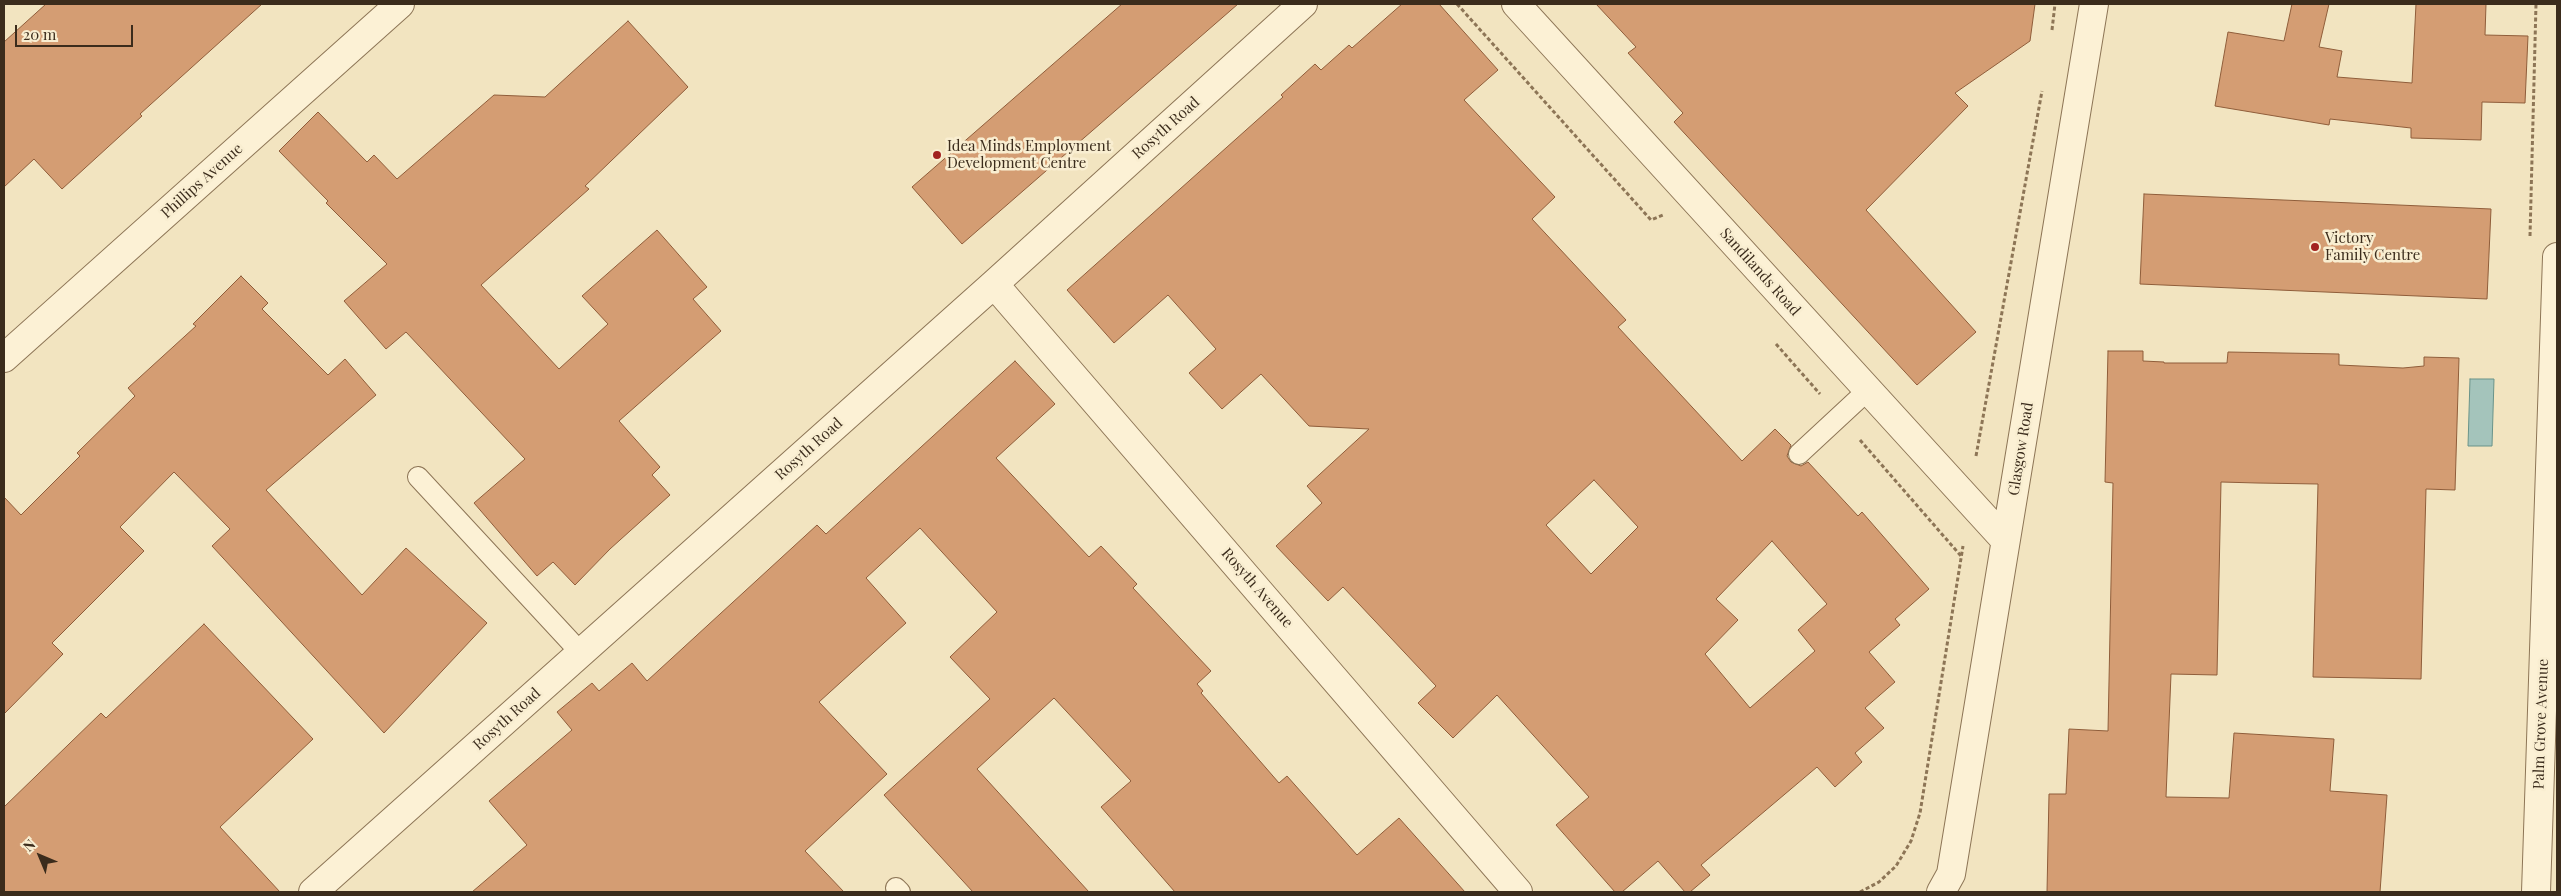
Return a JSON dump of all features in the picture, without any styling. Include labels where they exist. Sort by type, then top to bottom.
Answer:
[{"type":"street","name":"Phillips Avenue","points":[[4,358],[400,4]]},
{"type":"street","name":"Rosyth Road","points":[[312,892],[994,284],[1303,4]]},
{"type":"street","name":"Sandilands Road","points":[[1516,4],[2005,540]]},
{"type":"street","name":"Glasgow Road","points":[[1941,892],[1951,874],[2094,4]]},
{"type":"street","name":"Palm Grove Avenue","points":[[2536,892],[2557,257]]},
{"type":"street","name":"Rosyth Avenue","points":[[994,284],[1518,892]]},
{"type":"lane","points":[[1800,454],[1868,390]]},
{"type":"lane","points":[[418,477],[581,653]]},
{"type":"path","points":[[1457,4],[1651,220],[1663,215],[1669,223]]},
{"type":"path","points":[[1774,342],[1961,556]]},
{"type":"water","points":[[2470,379],[2494,379],[2492,446],[2468,446]]},
{"type":"building","points":[[46,4],[262,4],[140,114],[142,116],[62,189],[34,159],[4,187],[4,42]]},
{"type":"building","points":[[1122,4],[1238,4],[962,244],[912,187]]},
{"type":"building","points":[[1402,4],[1439,4],[1498,70],[1464,100],[1555,197],[1532,219],[1626,320],[1618,327],[1742,461],[1775,429],[1791,445],[1787,456],[1791,462],[1801,466],[1808,462],[1858,516],[1862,512],[1929,589],[1895,619],[1900,625],[1869,652],[1895,682],[1865,708],[1884,728],[1855,753],[1862,762],[1835,787],[1817,767],[1701,865],[1710,875],[1690,892],[1685,892],[1658,861],[1622,892],[1615,892],[1556,825],[1589,797],[1497,695],[1453,738],[1418,703],[1436,686],[1343,587],[1328,601],[1276,546],[1322,503],[1307,486],[1369,429],[1309,426],[1261,374],[1222,409],[1189,373],[1216,349],[1168,295],[1114,343],[1067,290],[1283,97],[1281,95],[1315,64],[1321,70],[1349,45],[1352,48]],"holes":[[[1594,480],[1638,527],[1591,574],[1546,525]],[[1772,541],[1827,604],[1798,630],[1815,651],[1750,708],[1705,654],[1738,620],[1716,599]]]},
{"type":"building","points":[[1596,4],[2035,4],[2030,41],[1955,93],[1968,106],[1866,210],[1976,332],[1917,385],[1674,122],[1683,113],[1628,53],[1636,47]]},
{"type":"building","points":[[2292,4],[2329,4],[2319,47],[2342,51],[2337,77],[2412,83],[2416,4],[2486,4],[2485,35],[2528,36],[2525,103],[2482,102],[2481,140],[2411,138],[2411,128],[2330,119],[2329,125],[2215,106],[2228,32],[2284,41]]},
{"type":"building","points":[[628,21],[688,87],[585,186],[589,189],[481,285],[559,369],[608,324],[582,296],[657,230],[707,287],[693,299],[721,331],[619,421],[660,467],[652,475],[670,495],[610,549],[575,585],[553,562],[537,576],[474,503],[525,459],[406,332],[386,349],[344,301],[387,264],[326,203],[328,201],[279,151],[318,112],[367,162],[374,155],[397,179],[494,95],[545,97]]},
{"type":"building","name":"Victory Family Centre","points":[[2144,194],[2491,209],[2487,299],[2140,284]]},
{"type":"building","points":[[241,276],[268,303],[262,309],[328,375],[345,359],[376,395],[266,490],[362,595],[406,548],[487,623],[384,733],[212,546],[230,529],[174,472],[120,527],[144,551],[52,643],[63,654],[4,714],[4,497],[21,515],[80,456],[77,453],[135,396],[128,388],[196,326],[193,324]]},
{"type":"building","points":[[2108,351],[2143,351],[2143,361],[2164,363],[2227,363],[2228,352],[2339,354],[2339,365],[2403,368],[2424,366],[2424,357],[2459,358],[2455,490],[2426,489],[2421,679],[2313,677],[2318,484],[2221,482],[2217,675],[2171,674],[2166,797],[2229,798],[2234,733],[2334,739],[2330,791],[2387,795],[2380,892],[2047,892],[2049,794],[2066,794],[2069,729],[2108,731],[2113,483],[2105,482]]},
{"type":"building","points":[[1015,361],[1055,404],[996,458],[1089,557],[1101,546],[1137,584],[1133,588],[1211,671],[1197,684],[1203,691],[1201,693],[1279,783],[1287,776],[1357,855],[1399,818],[1465,892],[1175,892],[1101,807],[1131,781],[1054,698],[977,769],[1089,892],[973,892],[884,795],[990,699],[950,657],[997,612],[920,528],[866,578],[906,623],[819,702],[887,774],[805,851],[844,892],[472,892],[527,845],[489,801],[572,730],[557,712],[592,683],[599,691],[632,663],[647,681],[817,525],[826,534]]},
{"type":"building","points":[[204,624],[313,739],[220,827],[280,892],[4,892],[4,807],[101,713],[106,718]]},
{"type":"place","name":"Idea Minds Employment Development Centre","points":[[937,155]]},
{"type":"place","name":"Victory Family Centre","points":[[2315,247]]}]
